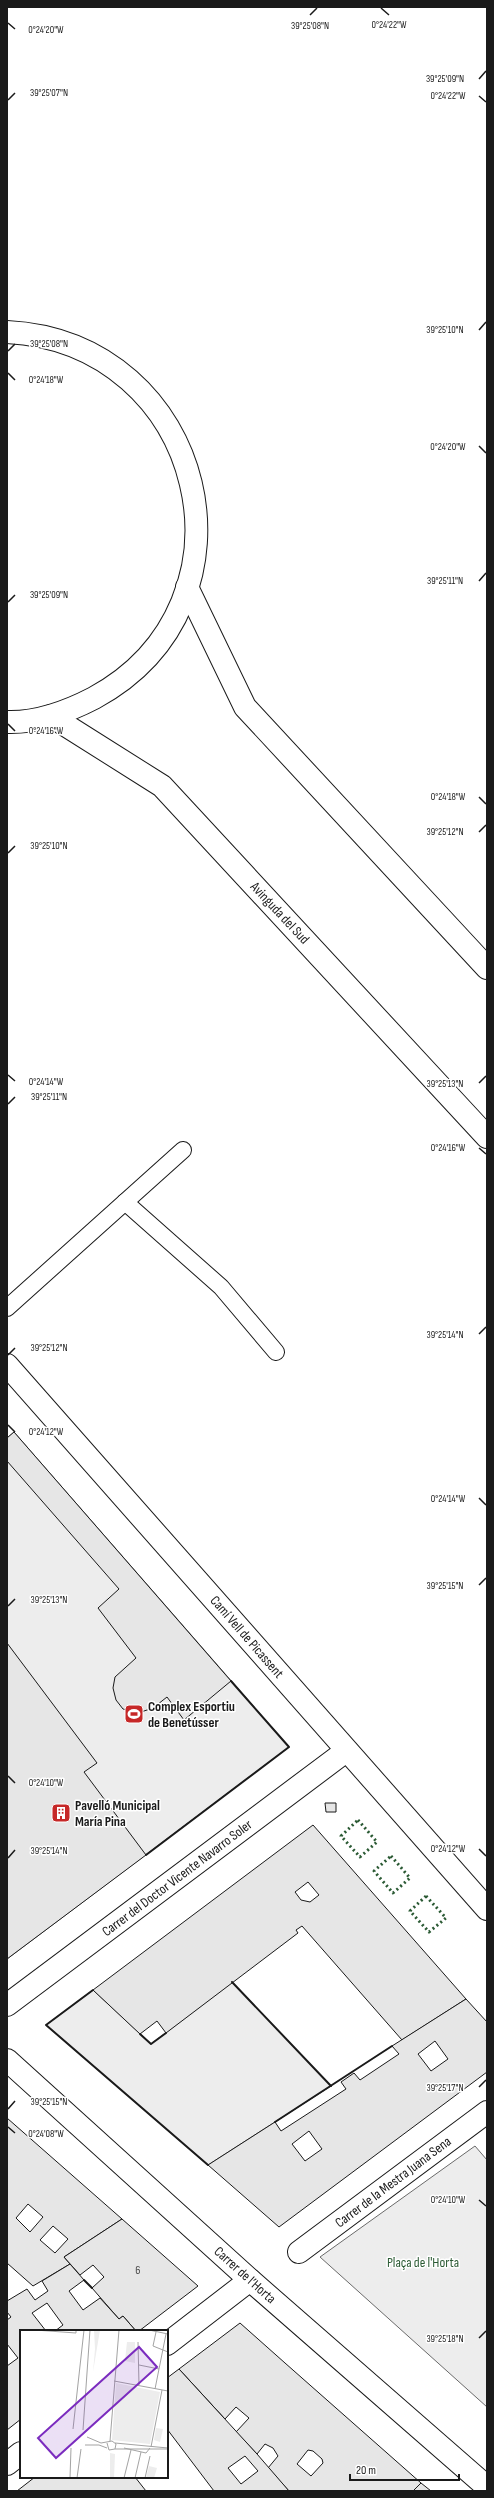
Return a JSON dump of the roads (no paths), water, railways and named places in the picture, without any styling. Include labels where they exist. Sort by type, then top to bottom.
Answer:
[{"type":"street","points":[[7,332],[27,333],[60,340],[91,353],[120,371],[140,389],[165,420],[181,450],[192,482],[196,510],[194,553],[187,587],[174,617],[156,645],[135,669],[110,689],[81,704],[51,716],[7,722]]},
{"type":"street","points":[[187,587],[245,707],[487,968]]},
{"type":"street","name":"Avinguda del Sud","points":[[51,716],[162,786],[487,1137]]},
{"type":"street","name":"Camí Vell de Picassent","points":[[7,1365],[487,1909]]},
{"type":"street","name":"Carrer del Doctor Vicente Navarro Soler","points":[[7,2005],[346,1751]]},
{"type":"street","name":"Carrer de l’Horta","points":[[7,2060],[250,2280],[487,2487]]},
{"type":"street","name":"Carrer de la Mestra Juana Sena","points":[[298,2252],[487,2112]]},
{"type":"street","points":[[168,2343],[250,2280]]},
{"type":"street","points":[[7,2464],[20,2454]]},
{"type":"lane","points":[[7,1308],[183,1150]]},
{"type":"lane","points":[[125,1202],[221,1288],[276,1352]]},
{"type":"place","name":"Complex Esportiu de Benetússer","points":[[134,1714]]},
{"type":"place","name":"Pavelló Municipal María Pina","points":[[61,1813]]},
{"type":"park label","name":"Plaça de l'Horta","points":[[423,2262]]}]
